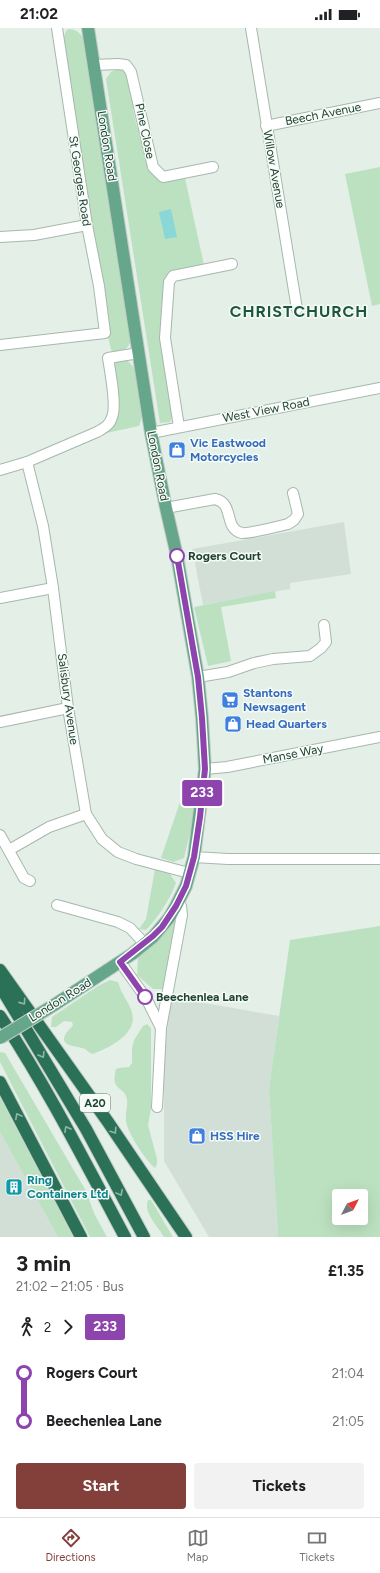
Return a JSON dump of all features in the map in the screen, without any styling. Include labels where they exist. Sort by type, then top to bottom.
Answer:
[{"type":"highway","name":"A20","points":[[0,970],[108,1122],[186,1237]]},
{"type":"highway","points":[[0,986],[86,1129],[144,1237]]},
{"type":"highway","points":[[0,1016],[20,1046],[125,1237]]},
{"type":"highway","points":[[0,1082],[81,1237]]},
{"type":"main road","name":"London Road","points":[[0,1038],[120,962],[145,944],[162,927],[178,902],[190,873],[194,857],[205,769],[198,677],[177,556],[151,433],[88,28]]},
{"type":"street","name":"St Georges Road","points":[[0,345],[105,333],[99,286],[86,225],[57,28]]},
{"type":"street","name":"Willow Avenue","points":[[251,28],[297,309]]},
{"type":"street","name":"Pine Close","points":[[94,65],[126,65],[131,72],[153,167],[163,177],[213,167]]},
{"type":"street","name":"Beech Avenue","points":[[266,126],[380,103]]},
{"type":"street","points":[[0,237],[34,235],[86,225]]},
{"type":"street","points":[[179,427],[165,338],[169,282],[173,276],[232,264]]},
{"type":"street","points":[[0,470],[27,462],[97,432],[107,426],[113,416],[114,406],[108,358],[138,353]]},
{"type":"street","name":"West View Road","points":[[151,433],[380,388]]},
{"type":"street","name":"Salisbury Avenue","points":[[27,462],[43,526],[53,588],[68,708],[86,814],[102,839],[118,852],[190,873]]},
{"type":"street","points":[[166,508],[215,499],[221,500],[226,506],[231,525],[236,530],[243,533],[288,524],[294,520],[298,514],[293,493]]},
{"type":"street","points":[[0,598],[53,588]]},
{"type":"street","points":[[198,677],[228,672],[254,663],[273,659],[310,656],[321,648],[326,642],[324,625]]},
{"type":"street","points":[[0,722],[68,708]]},
{"type":"street","name":"Manse Way","points":[[205,769],[227,767],[380,737]]},
{"type":"street","points":[[9,850],[50,827],[86,814]]},
{"type":"street","points":[[0,835],[24,878],[30,881]]},
{"type":"street","points":[[194,857],[228,859],[380,859]]},
{"type":"street","points":[[158,1107],[161,1028],[182,915],[181,906],[178,902]]},
{"type":"street","points":[[57,906],[118,922],[130,928],[145,944]]},
{"type":"street","points":[[120,962],[146,998],[161,1028]]},
{"type":"shaded area","points":[[344,522],[351,574],[290,583],[290,589],[203,605],[194,558],[192,557],[192,549]]},
{"type":"shaded area","points":[[170,997],[279,1016],[269,1088],[278,1237],[209,1237],[164,1161],[164,1066]]},
{"type":"shaded area","name":"Ring Containers Ltd","points":[[0,1132],[58,1237],[0,1237]]},
{"type":"green space","points":[[68,29],[77,31],[83,37],[131,340],[126,349],[116,353],[111,350],[107,332],[69,71],[63,44],[65,33]]},
{"type":"green space","points":[[121,67],[129,72],[136,106],[133,110],[137,127],[141,131],[150,171],[162,181],[185,178],[204,265],[173,272],[165,302],[161,305],[161,324],[174,414],[170,422],[160,423],[106,79],[111,72]]},
{"type":"green space","points":[[380,167],[380,304],[372,306],[345,174]]},
{"type":"green space","points":[[119,360],[127,360],[135,369],[142,417],[139,426],[102,434],[109,427],[113,365]]},
{"type":"green space","points":[[275,591],[276,598],[221,607],[231,661],[208,666],[194,607]]},
{"type":"green space","points":[[182,796],[196,798],[184,858],[173,862],[161,858]]},
{"type":"green space","points":[[155,869],[170,874],[176,883],[167,902],[155,919],[146,930],[139,929],[146,919]]},
{"type":"green space","points":[[177,918],[164,989],[153,989],[137,975],[138,958]]},
{"type":"green space","points":[[380,926],[380,1237],[278,1237],[269,1088],[290,940]]},
{"type":"green space","points":[[110,980],[118,982],[131,1009],[133,1021],[127,1034],[114,1044],[93,1054],[85,1049],[67,1044],[64,1039],[73,1025],[72,1022],[64,1021],[56,1027],[51,1027],[52,1017],[98,986]]},
{"type":"green space","points":[[147,1024],[151,1028],[151,1109],[148,1125],[157,1159],[155,1168],[142,1153],[127,1126],[127,1099],[116,1085],[115,1081],[116,1069],[129,1067],[132,1063],[132,1048],[134,1040],[143,1026]]},
{"type":"green space","points":[[0,1052],[5,1053],[86,1191],[94,1213],[107,1237],[90,1237],[0,1062]]},
{"type":"green space","points":[[0,1097],[73,1237],[58,1237],[0,1132]]},
{"type":"green space","points":[[148,1200],[151,1200],[173,1237],[164,1237],[155,1224],[149,1215],[147,1205]]},
{"type":"water","points":[[171,209],[177,237],[165,239],[159,212]]},
{"type":"bus line","name":"233","points":[[145,997],[120,962],[145,944],[162,927],[169,918],[186,886],[194,857],[205,769],[198,677],[177,556]]},
{"type":"place","name":"Vic Eastwood Motorcycles","points":[[177,450]]},
{"type":"place","name":"Rogers Court","points":[[177,556]]},
{"type":"place","name":"Stantons Newsagent","points":[[230,700]]},
{"type":"place","name":"Head Quarters","points":[[233,724]]},
{"type":"place","name":"Beechenlea Lane","points":[[145,997]]},
{"type":"place","name":"HSS Hire","points":[[197,1136]]},
{"type":"place","name":"Ring Containers Ltd","points":[[14,1187]]},
{"type":"district","name":"CHRISTCHURCH","points":[[299,311]]}]
